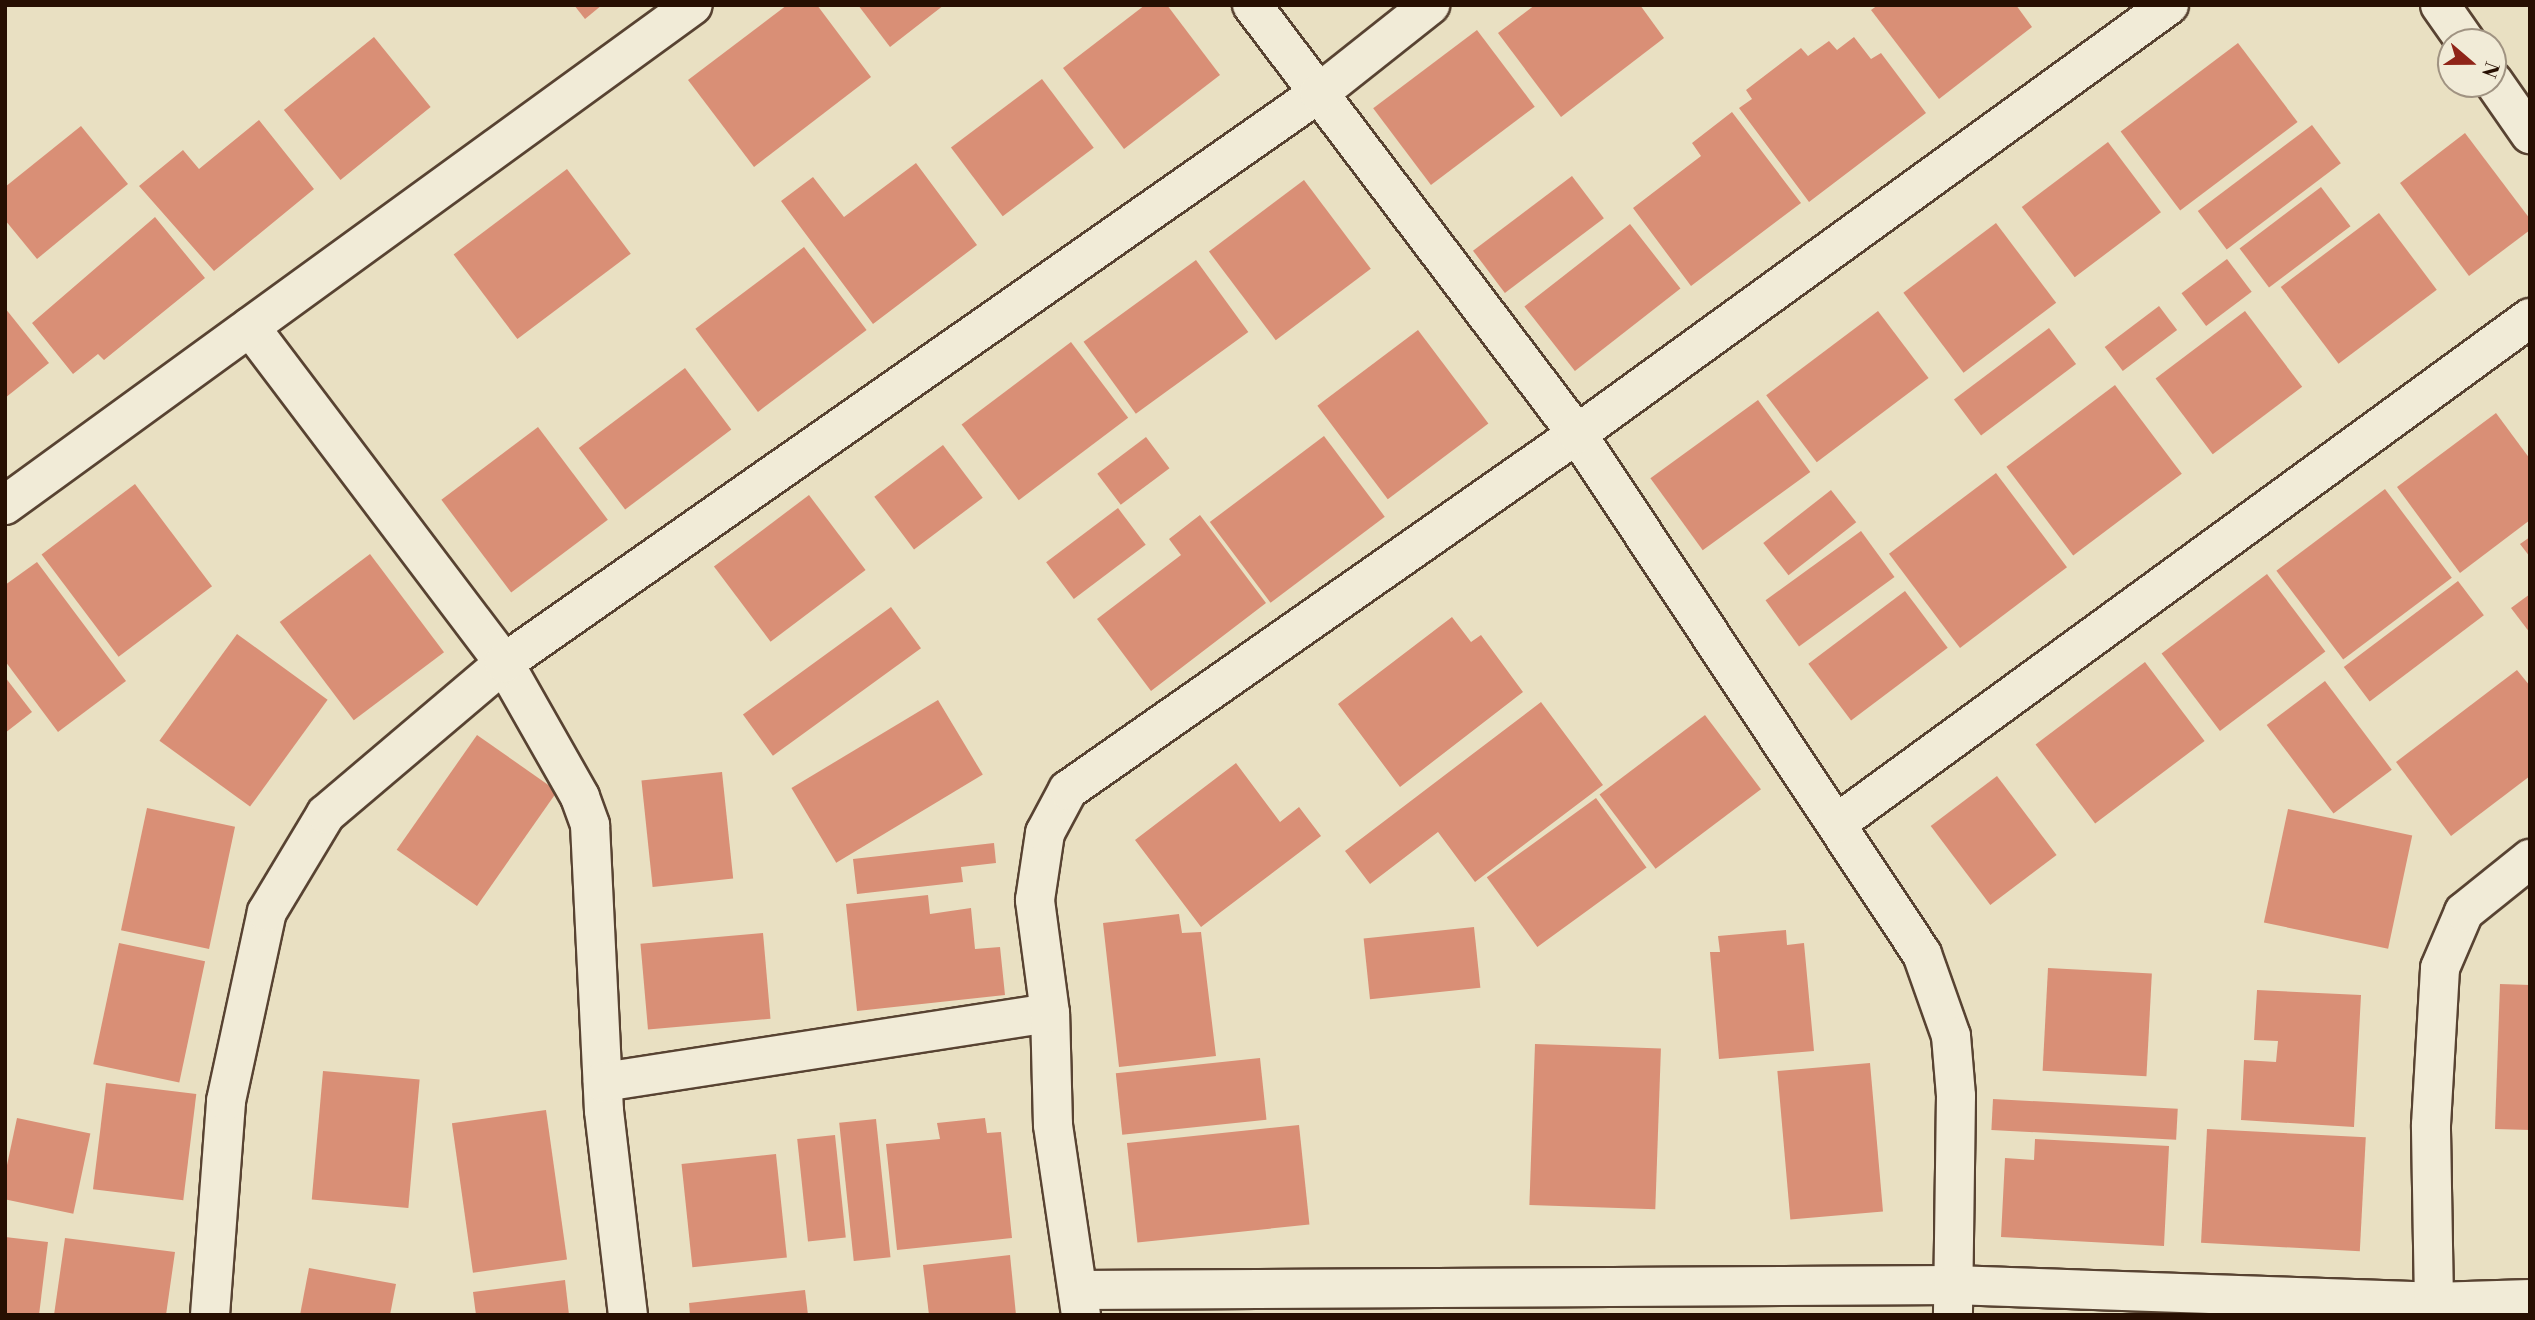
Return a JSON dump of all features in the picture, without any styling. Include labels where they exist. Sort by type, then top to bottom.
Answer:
[{"type":"street","points":[[5,505],[693,5]]},
{"type":"street","points":[[1252,5],[1577,434],[1922,954],[1951,1037],[1953,1300]]},
{"type":"street","points":[[210,1315],[226,1101],[267,912],[326,814],[504,663],[1319,93],[1430,5]]},
{"type":"street","points":[[2169,5],[1577,434],[1068,789],[1045,833],[1035,900],[1050,1013],[1053,1125],[1080,1302],[2434,1302],[2530,1299]]},
{"type":"street","points":[[2440,5],[2456,28]]},
{"type":"street","points":[[2505,98],[2530,134]]},
{"type":"street","points":[[1836,824],[2530,318]]},
{"type":"street","points":[[250,327],[504,663],[590,825],[603,1082],[628,1315]]},
{"type":"street","points":[[2434,1302],[2431,1125],[2440,968],[2465,912],[2530,859]]},
{"type":"street","points":[[603,1082],[1050,1013]]},
{"type":"building","points":[[574,5],[602,5],[585,19]]},
{"type":"building","points":[[787,5],[817,5],[871,77],[754,167],[688,80]]},
{"type":"building","points":[[858,5],[944,5],[890,47]]},
{"type":"building","points":[[1145,5],[1167,5],[1220,75],[1124,149],[1063,68]]},
{"type":"building","points":[[1535,5],[1640,5],[1664,38],[1561,117],[1498,33]]},
{"type":"building","points":[[1878,5],[2016,5],[2032,27],[1939,99],[1871,10]]},
{"type":"building","points":[[1477,30],[1535,107],[1431,185],[1373,108]]},
{"type":"building","points":[[374,37],[431,107],[340,180],[284,110]]},
{"type":"building","points":[[1854,37],[1871,59],[1881,53],[1926,113],[1809,202],[1739,108],[1752,99],[1746,90],[1801,48],[1808,56],[1829,41],[1837,50]]},
{"type":"building","points":[[2238,43],[2298,122],[2180,211],[2121,131]]},
{"type":"building","points":[[1042,79],[1094,148],[1003,216],[951,148]]},
{"type":"building","points":[[1732,112],[1801,203],[1691,286],[1633,208],[1701,156],[1692,143]]},
{"type":"building","points":[[259,120],[314,189],[214,271],[139,186],[183,150],[199,169]]},
{"type":"building","points":[[2312,125],[2341,163],[2227,249],[2198,211]]},
{"type":"building","points":[[81,126],[128,184],[37,259],[5,220],[5,187]]},
{"type":"building","points":[[2465,133],[2530,219],[2530,230],[2469,276],[2400,183]]},
{"type":"building","points":[[2108,142],[2161,212],[2075,277],[2022,207]]},
{"type":"building","points":[[916,163],[977,245],[873,324],[781,201],[813,177],[844,217]]},
{"type":"building","points":[[567,169],[631,254],[517,339],[454,254]]},
{"type":"building","points":[[1572,176],[1604,218],[1505,293],[1473,251]]},
{"type":"building","points":[[1304,180],[1371,269],[1276,340],[1209,252]]},
{"type":"building","points":[[2321,187],[2350,226],[2269,288],[2240,248]]},
{"type":"building","points":[[2379,213],[2437,290],[2339,364],[2281,287]]},
{"type":"building","points":[[155,217],[205,278],[104,360],[98,354],[73,374],[32,323]]},
{"type":"building","points":[[1996,223],[2056,303],[1964,373],[1903,293]]},
{"type":"building","points":[[1630,224],[1680,289],[1575,371],[1524,306]]},
{"type":"building","points":[[804,247],[867,330],[758,412],[695,329]]},
{"type":"building","points":[[2227,259],[2252,292],[2206,326],[2181,293]]},
{"type":"building","points":[[1196,260],[1248,332],[1136,414],[1084,342]]},
{"type":"building","points":[[2159,306],[2177,330],[2123,371],[2105,347]]},
{"type":"building","points":[[5,308],[49,363],[5,398]]},
{"type":"building","points":[[1878,311],[1929,378],[1817,462],[1766,395]]},
{"type":"building","points":[[2245,311],[2302,387],[2213,454],[2156,378]]},
{"type":"building","points":[[2049,328],[2076,364],[1981,436],[1954,400]]},
{"type":"building","points":[[1418,330],[1488,423],[1388,499],[1317,406]]},
{"type":"building","points":[[1071,342],[1128,418],[1019,500],[962,424]]},
{"type":"building","points":[[685,368],[731,429],[625,510],[579,448]]},
{"type":"building","points":[[2115,385],[2182,474],[2073,555],[2006,467]]},
{"type":"building","points":[[1758,400],[1810,472],[1703,550],[1650,478]]},
{"type":"building","points":[[2496,413],[2530,459],[2530,520],[2460,573],[2397,487]]},
{"type":"building","points":[[538,427],[608,520],[511,592],[441,500]]},
{"type":"building","points":[[1324,436],[1385,517],[1271,603],[1210,522]]},
{"type":"building","points":[[1146,437],[1169,468],[1121,505],[1097,474]]},
{"type":"building","points":[[943,445],[983,498],[914,549],[874,497]]},
{"type":"building","points":[[1996,473],[2067,567],[1960,648],[1889,554]]},
{"type":"building","points":[[135,484],[212,586],[119,657],[42,554]]},
{"type":"building","points":[[2385,489],[2452,578],[2343,659],[2276,571]]},
{"type":"building","points":[[1831,490],[1856,522],[1788,575],[1763,543]]},
{"type":"building","points":[[809,495],[866,570],[771,642],[714,567]]},
{"type":"building","points":[[1118,508],[1146,545],[1074,599],[1046,562]]},
{"type":"building","points":[[1200,515],[1266,603],[1151,691],[1097,619],[1181,555],[1169,539]]},
{"type":"building","points":[[1861,531],[1895,577],[1799,646],[1766,600]]},
{"type":"building","points":[[2530,537],[2530,557],[2520,544]]},
{"type":"building","points":[[370,554],[444,652],[354,720],[280,622]]},
{"type":"building","points":[[37,562],[126,681],[58,732],[5,661],[5,585]]},
{"type":"building","points":[[2267,574],[2325,651],[2220,731],[2162,653]]},
{"type":"building","points":[[2458,581],[2484,615],[2370,701],[2344,667]]},
{"type":"building","points":[[1905,591],[1948,648],[1851,721],[1808,664]]},
{"type":"building","points":[[2530,594],[2530,633],[2511,608]]},
{"type":"building","points":[[891,607],[921,648],[773,756],[743,715]]},
{"type":"building","points":[[1452,617],[1471,642],[1481,635],[1523,692],[1400,787],[1338,704]]},
{"type":"building","points":[[237,634],[328,700],[250,807],[159,741]]},
{"type":"building","points":[[2145,662],[2205,741],[2095,824],[2036,744]]},
{"type":"building","points":[[2517,670],[2530,686],[2530,776],[2451,836],[2396,762]]},
{"type":"building","points":[[5,677],[32,712],[5,733]]},
{"type":"building","points":[[2325,681],[2392,770],[2334,814],[2267,725]]},
{"type":"building","points":[[938,700],[983,775],[836,863],[791,788]]},
{"type":"building","points":[[1541,702],[1603,785],[1475,882],[1438,832],[1370,884],[1345,851]]},
{"type":"building","points":[[1705,715],[1761,789],[1656,869],[1600,794]]},
{"type":"building","points":[[477,735],[557,791],[477,906],[397,850]]},
{"type":"building","points":[[1236,763],[1280,822],[1299,807],[1321,836],[1201,927],[1135,840]]},
{"type":"building","points":[[722,772],[733,878],[653,887],[641,780]]},
{"type":"building","points":[[1997,776],[2057,855],[1990,905],[1931,826]]},
{"type":"building","points":[[1596,798],[1647,868],[1537,947],[1487,877]]},
{"type":"building","points":[[147,808],[235,827],[209,949],[121,930]]},
{"type":"building","points":[[2288,809],[2412,835],[2388,949],[2264,922]]},
{"type":"building","points":[[994,843],[996,863],[961,867],[963,882],[857,894],[853,859]]},
{"type":"building","points":[[928,895],[930,914],[971,908],[975,949],[1000,947],[1005,995],[857,1011],[846,904]]},
{"type":"building","points":[[1179,914],[1182,933],[1201,932],[1216,1056],[1119,1067],[1103,923]]},
{"type":"building","points":[[1474,927],[1480,988],[1370,999],[1364,939]]},
{"type":"building","points":[[1786,930],[1787,945],[1804,943],[1814,1051],[1719,1059],[1710,952],[1720,952],[1718,936]]},
{"type":"building","points":[[763,933],[770,1019],[648,1029],[640,944]]},
{"type":"building","points":[[119,943],[205,961],[179,1083],[93,1064]]},
{"type":"building","points":[[2048,968],[2152,973],[2146,1076],[2043,1071]]},
{"type":"building","points":[[2500,984],[2530,985],[2530,1130],[2495,1129]]},
{"type":"building","points":[[2257,990],[2361,995],[2354,1127],[2241,1120],[2244,1060],[2276,1062],[2278,1041],[2254,1040]]},
{"type":"building","points":[[1535,1044],[1661,1048],[1655,1209],[1529,1205]]},
{"type":"building","points":[[1260,1058],[1266,1120],[1122,1135],[1116,1073]]},
{"type":"building","points":[[1870,1063],[1883,1211],[1790,1220],[1777,1071]]},
{"type":"building","points":[[323,1071],[420,1079],[408,1208],[312,1200]]},
{"type":"building","points":[[106,1083],[196,1094],[183,1200],[93,1189]]},
{"type":"building","points":[[1993,1099],[2178,1109],[2176,1140],[1991,1130]]},
{"type":"building","points":[[546,1110],[567,1260],[473,1273],[452,1123]]},
{"type":"building","points":[[17,1118],[90,1134],[73,1214],[5,1199],[5,1174]]},
{"type":"building","points":[[985,1118],[987,1133],[1001,1132],[1012,1238],[897,1250],[886,1144],[940,1139],[937,1123]]},
{"type":"building","points":[[876,1119],[891,1257],[854,1261],[839,1123]]},
{"type":"building","points":[[1299,1125],[1309,1224],[1137,1243],[1127,1143]]},
{"type":"building","points":[[2207,1129],[2366,1137],[2360,1251],[2201,1243]]},
{"type":"building","points":[[835,1135],[846,1237],[808,1241],[797,1139]]},
{"type":"building","points":[[2035,1139],[2169,1146],[2164,1246],[2001,1237],[2005,1158],[2034,1160]]},
{"type":"building","points":[[776,1154],[787,1257],[692,1267],[682,1164]]},
{"type":"building","points":[[5,1237],[48,1242],[39,1315],[5,1315]]},
{"type":"building","points":[[65,1238],[175,1252],[166,1315],[54,1315]]},
{"type":"building","points":[[1010,1255],[1016,1315],[929,1315],[923,1265]]},
{"type":"building","points":[[309,1268],[396,1284],[390,1315],[300,1315]]},
{"type":"building","points":[[565,1280],[569,1315],[476,1315],[473,1292]]},
{"type":"building","points":[[805,1290],[808,1315],[690,1315],[689,1303]]}]
